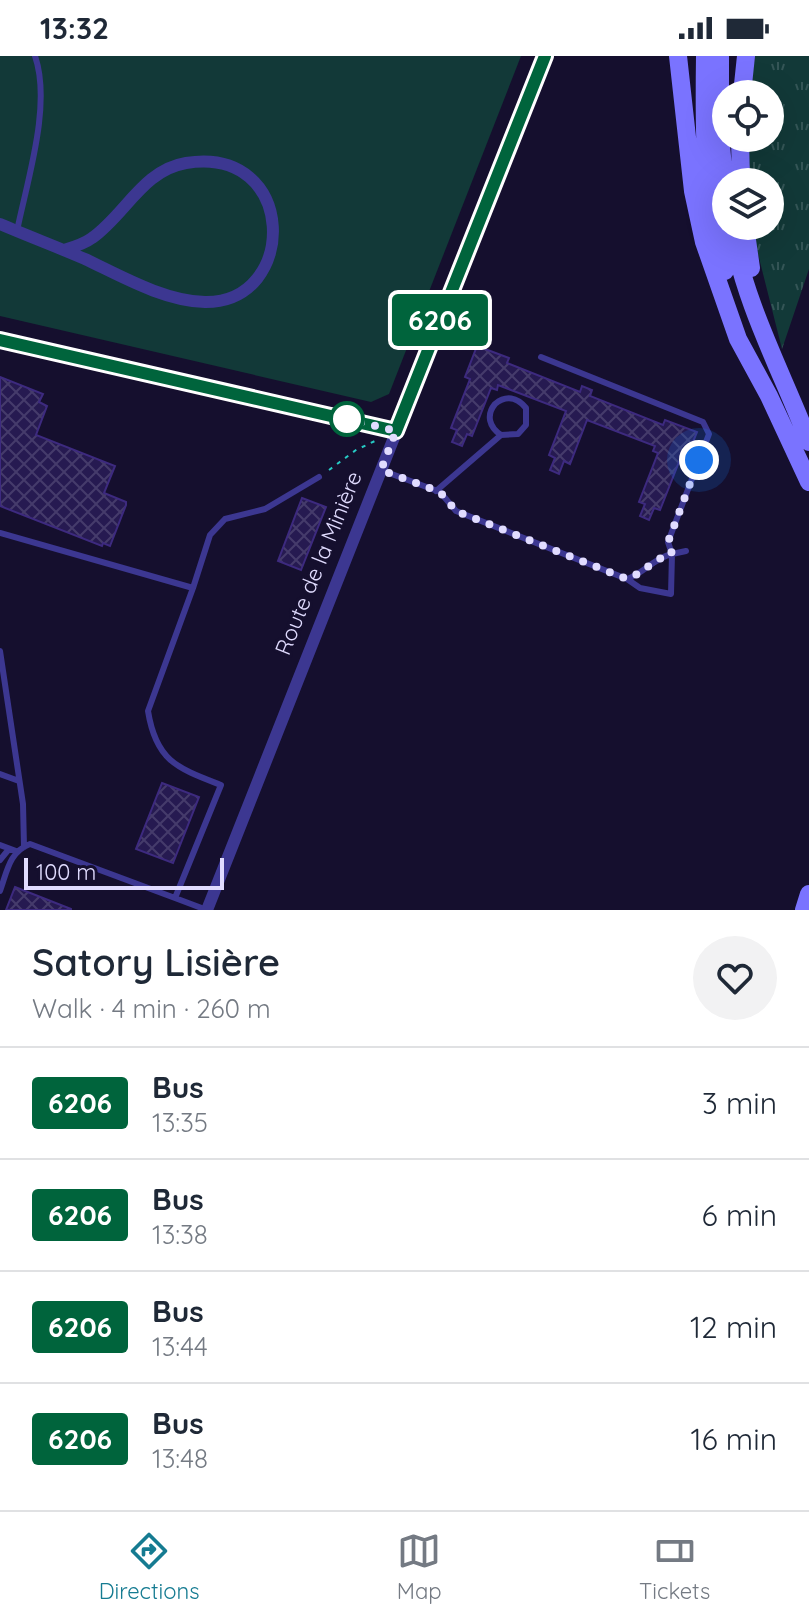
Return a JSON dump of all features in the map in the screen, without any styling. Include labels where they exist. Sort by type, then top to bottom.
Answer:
[{"type":"main road","points":[[678,56],[693,191],[704,242],[738,339],[769,396],[809,482]]},
{"type":"main road","points":[[705,56],[704,123],[708,180],[721,258],[769,396]]},
{"type":"main road","points":[[720,56],[723,168]]},
{"type":"main road","points":[[743,80],[746,56]]},
{"type":"main road","points":[[734,240],[743,280],[776,368],[809,442]]},
{"type":"main road","points":[[747,240],[753,280],[776,368]]},
{"type":"main road","points":[[804,910],[809,894]]},
{"type":"street","name":"Route de la Minière","points":[[207,910],[545,56]]},
{"type":"street","points":[[0,224],[143,285],[193,301],[218,301],[244,289],[260,274],[271,250],[274,228],[272,213],[262,188],[237,168],[218,163],[182,163],[152,178],[93,237],[64,250]]},
{"type":"street","points":[[0,340],[396,431]]},
{"type":"lane","points":[[17,231],[39,121],[41,80],[35,56]]},
{"type":"lane","points":[[381,470],[436,491],[456,511],[627,579],[640,588],[671,594],[672,554],[668,542],[709,434],[703,422],[541,357]]},
{"type":"lane","points":[[436,491],[501,435],[518,434],[526,425],[526,408],[517,400],[505,398],[491,408],[489,421],[501,435]]},
{"type":"lane","points":[[175,898],[221,785],[184,770],[164,757],[151,732],[148,711],[210,535],[225,519],[265,509],[319,477]]},
{"type":"lane","points":[[0,533],[193,588]]},
{"type":"lane","points":[[627,579],[639,575],[661,557],[686,551]]},
{"type":"lane","points":[[0,651],[19,781],[24,847]]},
{"type":"lane","points":[[0,774],[19,781]]},
{"type":"lane","points":[[0,860],[13,850],[30,844],[207,910]]},
{"type":"lane","points":[[0,845],[13,850]]},
{"type":"lane","points":[[0,891],[13,850]]},
{"type":"path","points":[[319,477],[356,450]]},
{"type":"green space","points":[[0,56],[521,56],[389,394],[371,402],[0,316]]},
{"type":"green space","points":[[755,56],[809,56],[809,269],[782,349],[755,240],[784,240],[784,168],[749,168],[748,152],[784,152],[784,80],[752,80]]},
{"type":"building","points":[[477,346],[509,358],[507,363],[580,392],[582,386],[592,390],[590,396],[663,425],[665,420],[697,432],[684,464],[679,462],[660,510],[654,508],[649,520],[640,516],[645,504],[639,502],[658,453],[653,451],[655,446],[587,420],[570,464],[564,461],[559,474],[550,470],[555,458],[549,455],[566,411],[498,385],[497,390],[491,388],[472,436],[467,434],[462,446],[452,442],[457,430],[451,428],[470,379],[465,377]]},
{"type":"building","points":[[0,377],[43,394],[39,402],[47,406],[36,435],[115,466],[104,493],[126,502],[126,505],[110,546],[103,543],[102,546],[0,506]]},
{"type":"building","points":[[302,498],[326,507],[301,570],[278,561]]},
{"type":"building","points":[[162,783],[199,797],[173,863],[136,849]]},
{"type":"building","points":[[15,887],[71,909],[71,910],[6,910]]},
{"type":"bus line","name":"6206","points":[[0,340],[396,431],[545,56]]},
{"type":"route","points":[[347,419],[396,431],[381,470],[389,475],[440,492],[456,511],[480,522],[627,579],[639,575],[661,557],[672,554],[668,542],[699,460]]}]
